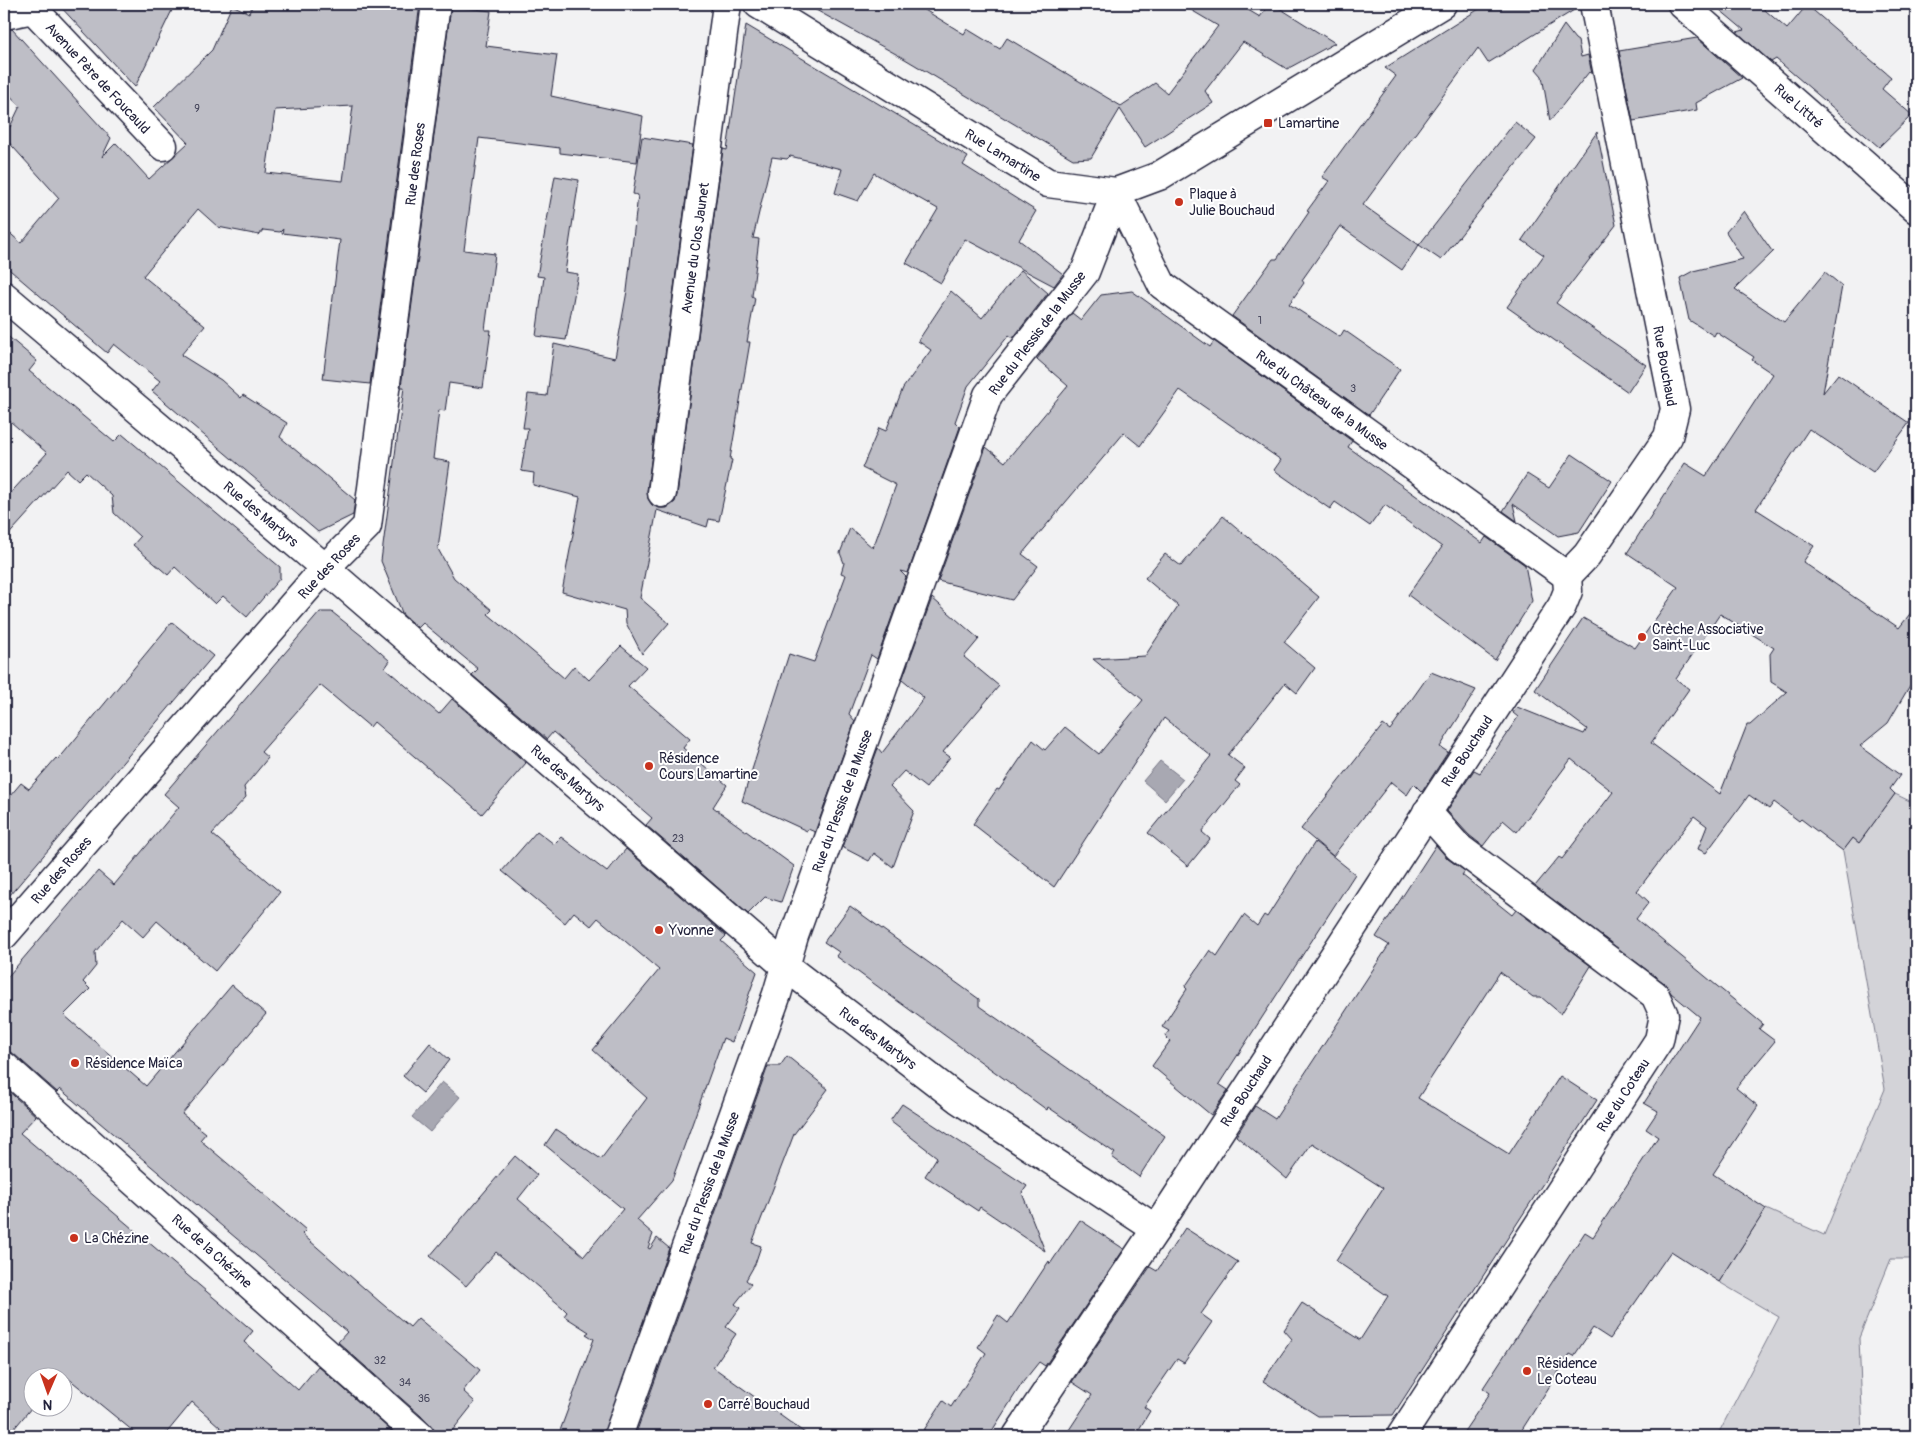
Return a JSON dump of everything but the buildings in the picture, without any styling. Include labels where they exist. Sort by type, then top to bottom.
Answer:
[{"type":"street","name":"Rue des Roses","points":[[4,935],[325,568],[367,526],[436,4]]},
{"type":"street","name":"Avenue du Clos Jaunet","points":[[662,493],[727,4]]},
{"type":"street","name":"Rue Lamartine","points":[[758,4],[1048,182],[1116,192],[1160,176],[1442,4]]},
{"type":"street","name":"Rue Bouchaud","points":[[1017,1436],[1156,1229],[1562,606],[1568,591],[1567,576],[1587,555],[1668,437],[1674,409],[1594,4]]},
{"type":"street","name":"Rue Littré","points":[[1682,4],[1916,209]]},
{"type":"street","name":"Avenue Père de Foucauld","points":[[4,15],[33,9],[162,146]]},
{"type":"street","name":"Rue du Château de la Musse","points":[[1116,192],[1162,285],[1567,576]]},
{"type":"street","name":"Rue du Plessis de la Musse","points":[[618,1436],[786,966],[794,936],[988,395],[1085,272],[1116,192]]},
{"type":"street","name":"Rue des Martyrs","points":[[4,296],[325,568],[786,966],[958,1099],[1156,1229]]},
{"type":"street","name":"Rue du Coteau","points":[[1401,1436],[1659,1040],[1664,1015],[1655,995],[1458,847],[1427,812]]},
{"type":"street","name":"Rue de la Chézine","points":[[4,1066],[420,1436]]},
{"type":"shaded area","points":[[1160,761],[1183,779],[1165,800],[1143,781]]},
{"type":"shaded area","points":[[1895,794],[1916,804],[1916,1259],[1891,1259],[1859,1338],[1863,1436],[1717,1436],[1779,1317],[1719,1282],[1766,1209],[1824,1235],[1885,1089],[1843,851],[1853,838],[1859,843]]},
{"type":"shaded area","points":[[442,1082],[460,1097],[430,1132],[412,1117]]},
{"type":"place","name":"Lamartine","points":[[1268,123]]},
{"type":"place","name":"Plaque à Julie Bouchaud","points":[[1179,202]]},
{"type":"place","name":"Crèche Associative Saint-Luc","points":[[1642,637]]},
{"type":"place","name":"Résidence Cours Lamartine","points":[[649,766]]},
{"type":"place","name":"Yvonne","points":[[659,930]]},
{"type":"place","name":"Résidence Maïca","points":[[75,1063]]},
{"type":"place","name":"La Chézine","points":[[74,1238]]},
{"type":"place","name":"Résidence Le Coteau","points":[[1527,1371]]},
{"type":"place","name":"Carré Bouchaud","points":[[708,1404]]}]
